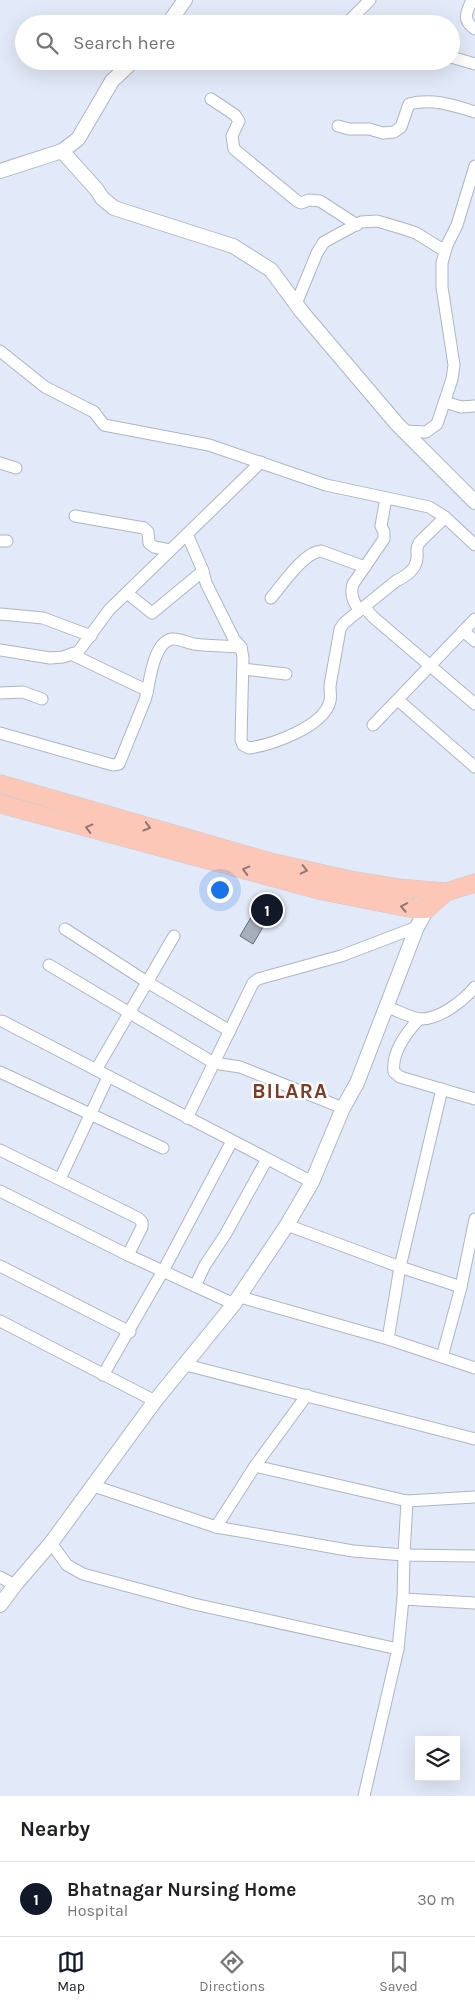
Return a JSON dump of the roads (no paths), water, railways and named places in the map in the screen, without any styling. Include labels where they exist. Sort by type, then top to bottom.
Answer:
[{"type":"main road","points":[[0,784],[270,862],[355,882],[446,892],[475,883]]},
{"type":"main road","points":[[0,804],[323,891],[414,909],[427,909],[446,892]]},
{"type":"street","points":[[174,15],[185,0]]},
{"type":"street","points":[[355,15],[370,0]]},
{"type":"street","points":[[472,0],[465,16],[469,25],[475,29]]},
{"type":"street","points":[[460,60],[475,64]]},
{"type":"street","points":[[0,171],[62,151],[78,139],[112,81],[124,70]]},
{"type":"street","points":[[211,99],[235,115],[239,121],[232,136],[234,149],[301,203],[309,200],[320,201],[357,225]]},
{"type":"street","points":[[338,126],[349,130],[369,129],[383,134],[394,132],[401,126],[409,104],[416,102],[447,102],[475,112]]},
{"type":"street","points":[[62,151],[102,198],[114,208],[233,246],[271,270],[296,304],[404,431],[475,502]]},
{"type":"street","points":[[404,431],[426,432],[431,429],[437,424],[445,402],[454,365],[442,287],[442,263],[445,251],[457,226],[474,171]]},
{"type":"street","points":[[296,304],[317,253],[324,242],[361,222],[377,221],[416,233],[445,251]]},
{"type":"street","points":[[0,351],[45,387],[94,412],[104,425],[210,445],[326,485],[429,508],[445,517],[475,545]]},
{"type":"street","points":[[445,402],[461,407],[475,406]]},
{"type":"street","points":[[0,650],[50,658],[62,657],[78,652],[109,610],[261,462]]},
{"type":"street","points":[[0,463],[16,468]]},
{"type":"street","points":[[386,498],[380,526],[384,539],[353,584],[351,589],[352,598],[362,609],[475,704]]},
{"type":"street","points":[[75,516],[144,528],[148,532],[149,543],[154,547],[170,550]]},
{"type":"street","points":[[187,534],[203,571],[206,583],[234,639],[241,648],[243,658],[241,740],[243,746],[249,748],[298,732],[323,713],[330,702],[330,689],[340,629],[350,617],[413,570],[419,544],[445,517]]},
{"type":"street","points":[[271,598],[295,570],[316,552],[321,551],[365,567]]},
{"type":"street","points":[[127,593],[152,613],[203,571]]},
{"type":"street","points":[[0,614],[43,618],[91,636]]},
{"type":"street","points":[[374,726],[475,618]]},
{"type":"street","points":[[463,631],[475,641]]},
{"type":"street","points":[[0,733],[114,765],[119,764],[147,693],[155,658],[162,645],[172,639],[193,644],[241,648]]},
{"type":"street","points":[[71,654],[142,687],[147,693]]},
{"type":"street","points":[[242,668],[286,674]]},
{"type":"street","points":[[0,693],[23,692],[42,699]]},
{"type":"street","points":[[398,700],[475,767]]},
{"type":"street","points":[[0,1605],[51,1543],[155,1401],[237,1300],[287,1225],[312,1182],[344,1108],[357,1084],[418,927],[427,909]]},
{"type":"street","points":[[187,1118],[253,984],[258,978],[341,956],[418,927]]},
{"type":"street","points":[[65,929],[147,982],[230,1031]]},
{"type":"street","points":[[96,1070],[174,936]]},
{"type":"street","points":[[49,965],[214,1063],[240,1068],[344,1108]]},
{"type":"street","points":[[387,1007],[419,1019],[434,1017],[467,997],[475,987]]},
{"type":"street","points":[[419,1019],[407,1032],[396,1053],[393,1064],[394,1072],[400,1077],[475,1099]]},
{"type":"street","points":[[2,1021],[312,1182]]},
{"type":"street","points":[[0,1072],[163,1148]]},
{"type":"street","points":[[60,1179],[108,1077]]},
{"type":"street","points":[[388,1339],[400,1267],[442,1089]]},
{"type":"street","points":[[103,1375],[130,1332],[232,1141]]},
{"type":"street","points":[[0,1150],[138,1218],[142,1222],[142,1227],[128,1255]]},
{"type":"street","points":[[195,1286],[205,1265],[225,1235],[267,1159]]},
{"type":"street","points":[[0,1191],[195,1286],[237,1300],[388,1339],[475,1368]]},
{"type":"street","points":[[442,1357],[461,1287],[475,1220]]},
{"type":"street","points":[[287,1225],[400,1267],[461,1287]]},
{"type":"street","points":[[0,1266],[130,1332]]},
{"type":"street","points":[[0,1320],[155,1401]]},
{"type":"street","points":[[186,1365],[475,1439]]},
{"type":"street","points":[[216,1527],[255,1466],[307,1395]]},
{"type":"street","points":[[255,1466],[406,1501],[475,1497]]},
{"type":"street","points":[[94,1486],[216,1527],[353,1551],[404,1555],[475,1556]]},
{"type":"street","points":[[364,1796],[398,1649],[403,1598],[406,1501]]},
{"type":"street","points":[[51,1543],[67,1565],[83,1574],[194,1604],[398,1649]]},
{"type":"street","points":[[0,1577],[15,1585]]},
{"type":"street","points":[[403,1598],[475,1604]]},
{"type":"place","name":"Bhatnagar Nursing Home","points":[[267,910]]},
{"type":"district","name":"BILARA","points":[[290,1091]]}]
